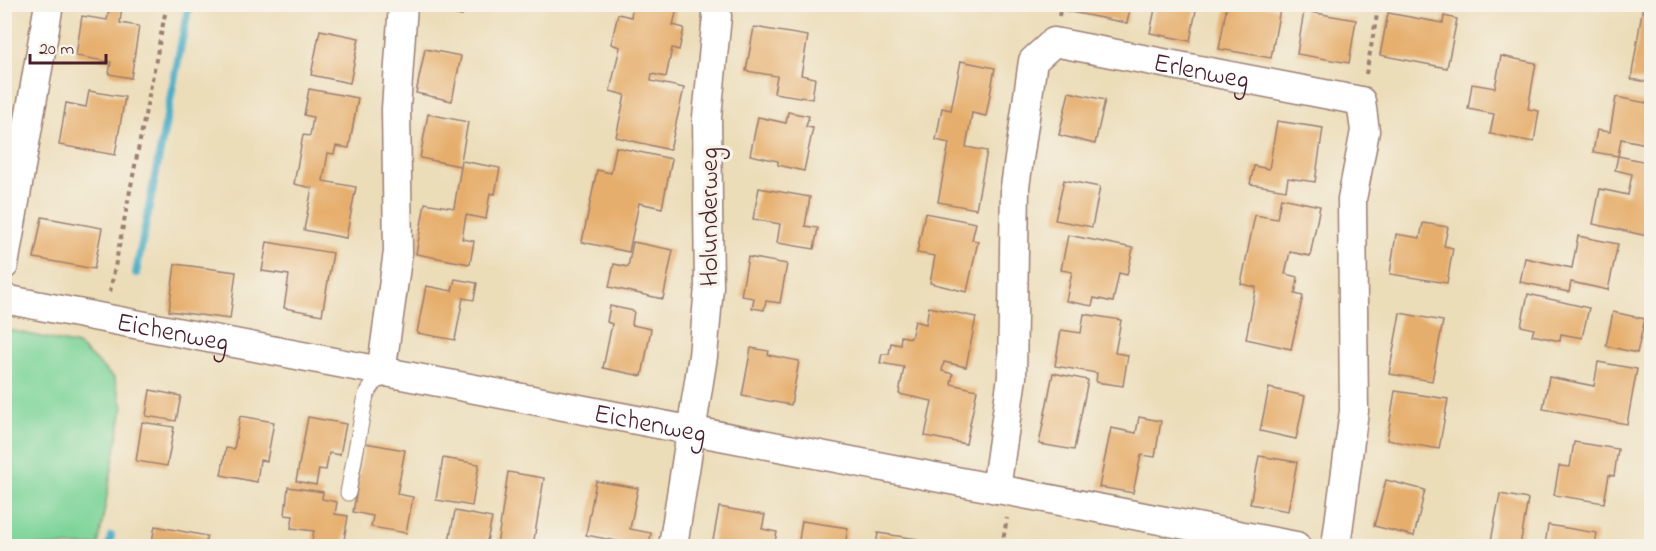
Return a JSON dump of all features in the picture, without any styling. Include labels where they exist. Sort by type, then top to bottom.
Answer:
[{"type":"street","points":[[4,265],[49,4]]},
{"type":"street","points":[[381,373],[398,252],[396,109],[403,4]]},
{"type":"street","name":"Holunderweg","points":[[674,546],[703,356],[709,287],[707,117],[717,16],[714,4]]},
{"type":"street","name":"Erlenweg","points":[[996,489],[1012,377],[1015,187],[1033,61],[1054,42],[1361,101]]},
{"type":"street","points":[[1336,546],[1354,411],[1352,199],[1365,131],[1361,101]]},
{"type":"street","name":"Eichenweg","points":[[4,299],[381,373],[691,429],[1296,546]]},
{"type":"lane","points":[[348,492],[366,395],[381,373]]},
{"type":"path","points":[[104,320],[166,4]]},
{"type":"path","points":[[1361,101],[1379,4]]},
{"type":"path","points":[[1652,506],[1645,544],[1652,543]]},
{"type":"green space","points":[[5,329],[78,345],[114,378],[123,407],[98,546],[5,546]]},
{"type":"building","points":[[633,4],[678,5],[673,25],[684,28],[679,50],[672,48],[666,77],[652,74],[651,81],[684,88],[670,150],[616,137],[625,95],[610,91],[620,47],[611,44],[618,14],[631,17]]},
{"type":"building","points":[[1067,4],[1131,4],[1127,23],[1066,11]]},
{"type":"building","points":[[1156,4],[1197,5],[1190,41],[1150,33]]},
{"type":"building","points":[[1227,4],[1257,4],[1280,9],[1271,58],[1219,49]]},
{"type":"building","points":[[110,5],[122,6],[120,23],[139,26],[131,78],[109,74],[111,62],[76,56],[82,16],[107,20]]},
{"type":"building","points":[[423,5],[465,5],[462,16],[423,8]]},
{"type":"building","points":[[1643,6],[1652,7],[1652,83],[1631,79]]},
{"type":"building","points":[[1304,11],[1356,20],[1349,63],[1297,54]]},
{"type":"building","points":[[1388,13],[1443,23],[1444,16],[1457,19],[1447,68],[1380,55]]},
{"type":"building","points":[[754,27],[808,36],[801,75],[815,78],[812,99],[774,93],[777,76],[746,71]]},
{"type":"building","points":[[320,30],[359,38],[350,83],[311,75]]},
{"type":"building","points":[[425,49],[461,56],[452,101],[416,93]]},
{"type":"building","points":[[1501,56],[1536,63],[1528,109],[1539,111],[1534,142],[1490,134],[1494,114],[1468,109],[1472,84],[1495,88]]},
{"type":"building","points":[[961,61],[995,68],[986,116],[972,113],[966,147],[987,151],[976,209],[938,202],[949,143],[936,140],[942,108],[951,110]]},
{"type":"building","points":[[309,89],[358,98],[349,148],[336,146],[334,154],[328,153],[323,181],[356,187],[346,238],[304,230],[312,188],[294,184],[303,135],[310,136],[313,117],[304,115]]},
{"type":"building","points":[[89,91],[125,97],[115,155],[59,145],[66,103],[86,107]]},
{"type":"building","points":[[1069,92],[1105,100],[1095,144],[1059,135]]},
{"type":"building","points":[[1616,97],[1652,104],[1652,145],[1621,139],[1618,156],[1593,152],[1597,130],[1610,132]]},
{"type":"building","points":[[788,112],[809,116],[806,127],[813,128],[804,171],[778,165],[778,161],[750,155],[758,117],[786,123]]},
{"type":"building","points":[[428,114],[468,122],[460,166],[420,158]]},
{"type":"building","points":[[1277,121],[1323,128],[1315,182],[1288,178],[1286,190],[1250,184],[1254,166],[1269,169]]},
{"type":"building","points":[[616,147],[672,159],[662,208],[639,203],[629,252],[582,242],[597,170],[611,173]]},
{"type":"building","points":[[1618,156],[1652,163],[1652,237],[1593,224],[1600,189],[1628,195],[1632,174],[1615,170]]},
{"type":"building","points":[[462,161],[500,168],[495,194],[490,193],[486,219],[466,215],[462,239],[474,241],[470,264],[416,254],[425,203],[454,208]]},
{"type":"building","points":[[1064,180],[1100,187],[1092,227],[1055,220]]},
{"type":"building","points":[[759,188],[810,197],[805,226],[818,228],[814,249],[777,243],[780,224],[753,219]]},
{"type":"building","points":[[1281,198],[1320,206],[1310,256],[1290,252],[1285,274],[1298,277],[1295,294],[1303,296],[1291,349],[1246,339],[1256,287],[1241,284],[1255,215],[1277,219]]},
{"type":"building","points":[[925,213],[976,223],[972,240],[978,241],[967,292],[930,283],[935,256],[917,253]]},
{"type":"building","points":[[42,217],[102,228],[94,269],[34,258]]},
{"type":"building","points":[[1423,223],[1448,227],[1444,246],[1453,248],[1447,283],[1390,274],[1396,234],[1420,238]]},
{"type":"building","points":[[1068,235],[1133,248],[1127,275],[1119,273],[1113,302],[1094,298],[1092,306],[1066,301],[1072,272],[1061,270]]},
{"type":"building","points":[[1578,236],[1618,244],[1608,290],[1571,282],[1569,292],[1520,282],[1525,258],[1572,268]]},
{"type":"building","points":[[267,242],[333,253],[322,315],[284,308],[289,275],[262,271]]},
{"type":"building","points":[[633,242],[673,250],[663,299],[609,287],[614,264],[628,267]]},
{"type":"building","points":[[748,257],[787,264],[780,303],[766,301],[764,310],[752,308],[754,298],[741,296]]},
{"type":"building","points":[[175,264],[236,272],[230,319],[169,311]]},
{"type":"building","points":[[455,279],[477,283],[474,300],[463,298],[455,340],[417,333],[426,286],[452,291]]},
{"type":"building","points":[[1528,294],[1589,308],[1582,338],[1561,334],[1560,341],[1532,335],[1534,329],[1521,326]]},
{"type":"building","points":[[610,306],[634,311],[632,325],[651,329],[642,376],[603,368],[612,324],[607,322]]},
{"type":"building","points":[[929,307],[976,317],[966,367],[944,362],[942,371],[953,374],[951,384],[977,390],[966,444],[925,436],[932,401],[899,394],[904,367],[880,363],[882,354],[889,354],[891,343],[900,345],[901,336],[911,338],[915,321],[926,324]]},
{"type":"building","points":[[1613,312],[1645,319],[1637,353],[1606,346]]},
{"type":"building","points":[[1400,313],[1443,321],[1432,381],[1389,374]]},
{"type":"building","points":[[1084,314],[1121,320],[1115,353],[1128,355],[1123,386],[1096,382],[1097,373],[1055,366],[1061,330],[1081,333]]},
{"type":"building","points":[[751,348],[769,351],[768,355],[799,361],[791,405],[742,396]]},
{"type":"building","points":[[1598,362],[1637,369],[1627,424],[1543,409],[1549,377],[1594,386]]},
{"type":"building","points":[[1053,373],[1088,380],[1074,450],[1039,444]]},
{"type":"building","points":[[1269,388],[1305,396],[1296,439],[1260,431]]},
{"type":"building","points":[[150,390],[181,396],[176,421],[146,416]]},
{"type":"building","points":[[1395,391],[1448,399],[1439,449],[1387,440]]},
{"type":"building","points":[[240,416],[274,422],[267,461],[260,460],[257,482],[221,475],[226,448],[234,449]]},
{"type":"building","points":[[308,417],[346,424],[340,455],[329,453],[326,470],[319,469],[316,485],[296,481]]},
{"type":"building","points":[[1139,417],[1161,421],[1155,457],[1141,455],[1133,493],[1099,487],[1111,428],[1136,433]]},
{"type":"building","points":[[142,422],[174,427],[167,466],[136,461]]},
{"type":"building","points":[[1574,442],[1618,449],[1614,476],[1609,475],[1604,503],[1554,495],[1559,466],[1570,467]]},
{"type":"building","points":[[365,443],[405,450],[397,494],[413,497],[406,533],[371,527],[373,516],[353,512]]},
{"type":"building","points":[[1259,456],[1297,462],[1288,511],[1250,504]]},
{"type":"building","points":[[443,458],[479,464],[472,506],[436,500]]},
{"type":"building","points":[[508,472],[544,478],[533,546],[497,546]]},
{"type":"building","points":[[1386,480],[1425,490],[1414,536],[1374,526]]},
{"type":"building","points":[[596,481],[638,488],[630,529],[651,533],[649,546],[621,546],[622,542],[586,535]]},
{"type":"building","points":[[288,487],[323,492],[322,499],[337,502],[335,514],[348,516],[343,546],[311,546],[314,531],[291,528],[293,516],[285,515]]},
{"type":"building","points":[[1500,494],[1528,499],[1520,546],[1491,541]]},
{"type":"building","points":[[719,507],[765,515],[762,529],[777,532],[774,546],[712,546]]},
{"type":"building","points":[[455,511],[492,518],[486,546],[449,541]]},
{"type":"building","points":[[802,521],[848,528],[845,546],[798,546]]},
{"type":"building","points":[[1548,525],[1597,533],[1595,546],[1545,546]]},
{"type":"building","points":[[155,526],[207,536],[205,546],[151,546]]},
{"type":"building","points":[[878,533],[917,539],[916,546],[876,546]]},
{"type":"waterway","points":[[136,273],[189,4]]},
{"type":"waterway","points":[[109,546],[111,536]]}]
